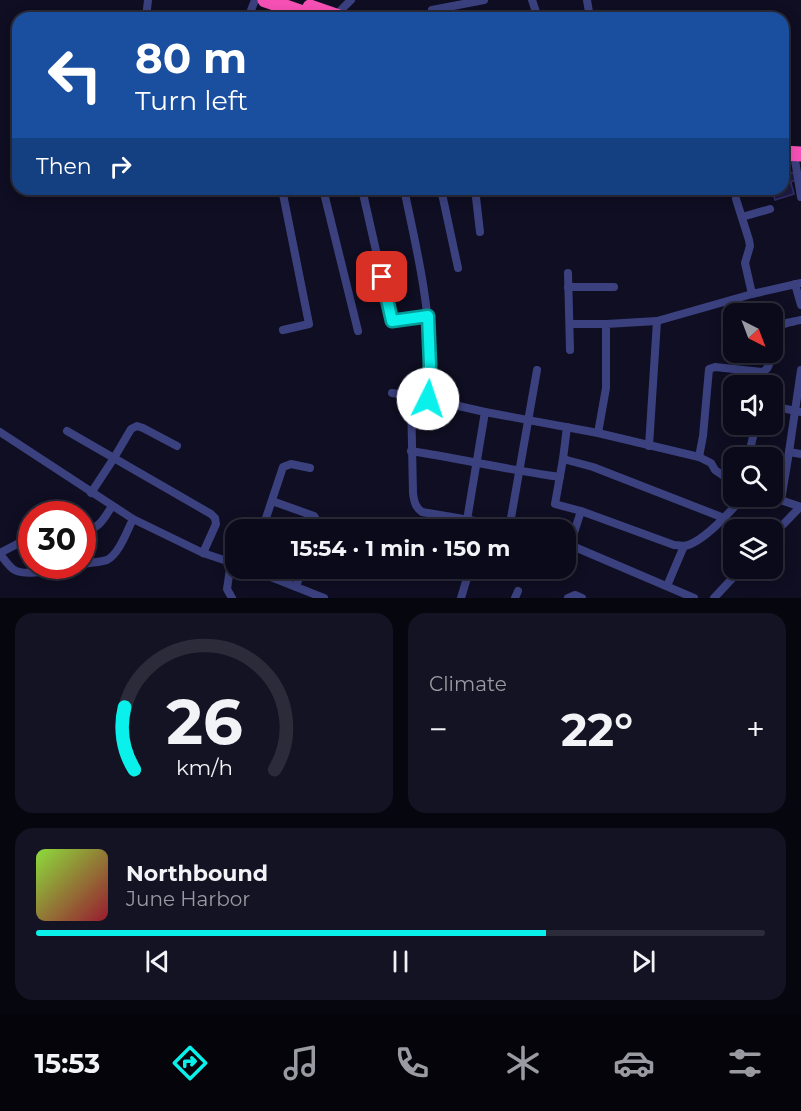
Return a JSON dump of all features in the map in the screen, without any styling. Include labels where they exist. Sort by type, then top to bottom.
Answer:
[{"type":"highway","points":[[265,0],[316,9]]},
{"type":"highway","points":[[291,0],[316,9]]},
{"type":"street","points":[[342,12],[351,0]]},
{"type":"street","points":[[432,10],[484,0]]},
{"type":"street","points":[[792,150],[801,197]]},
{"type":"street","points":[[283,195],[309,324],[283,330]]},
{"type":"street","points":[[324,195],[358,331]]},
{"type":"street","points":[[363,195],[392,321],[428,316]]},
{"type":"street","points":[[405,195],[428,316],[430,365],[428,399]]},
{"type":"street","points":[[442,195],[458,268]]},
{"type":"street","points":[[476,195],[480,232]]},
{"type":"street","points":[[736,199],[750,240],[745,263],[752,294]]},
{"type":"street","points":[[742,217],[770,209]]},
{"type":"street","points":[[568,273],[570,350]]},
{"type":"street","points":[[570,324],[657,321],[752,294],[798,284],[801,305]]},
{"type":"street","points":[[568,287],[614,287]]},
{"type":"street","points":[[783,324],[801,320]]},
{"type":"street","points":[[649,446],[657,321]]},
{"type":"street","points":[[598,433],[606,388],[606,324]]},
{"type":"street","points":[[699,457],[709,369],[715,367],[762,372],[769,367],[770,363]]},
{"type":"street","points":[[511,519],[537,370]]},
{"type":"street","points":[[783,488],[798,412],[801,370]]},
{"type":"street","points":[[392,393],[598,433],[699,457],[711,463],[723,475]]},
{"type":"street","points":[[411,397],[411,451],[415,503],[422,512],[461,519]]},
{"type":"street","points":[[783,409],[798,412]]},
{"type":"street","points":[[467,519],[485,412]]},
{"type":"street","points":[[92,493],[131,429],[137,426],[143,428],[177,446]]},
{"type":"street","points":[[567,428],[555,504],[581,511],[674,545],[684,546],[699,540],[734,507]]},
{"type":"street","points":[[67,431],[211,513],[216,524],[203,553]]},
{"type":"street","points":[[0,432],[133,519],[203,553],[225,560]]},
{"type":"street","points":[[411,451],[519,472],[560,477]]},
{"type":"street","points":[[789,452],[801,454]]},
{"type":"street","points":[[563,459],[593,467],[724,518]]},
{"type":"street","points":[[266,519],[283,467],[291,464],[310,468]]},
{"type":"street","points":[[272,501],[314,516],[316,519]]},
{"type":"street","points":[[783,501],[800,507],[783,525]]},
{"type":"street","points":[[96,527],[112,506]]},
{"type":"street","points":[[581,511],[570,544],[694,598]]},
{"type":"street","points":[[96,562],[105,560],[117,551],[133,519]]},
{"type":"street","points":[[18,544],[0,554],[18,572]]},
{"type":"street","points":[[667,586],[684,546]]},
{"type":"street","points":[[229,579],[226,589],[232,598]]},
{"type":"street","points":[[276,579],[324,598]]},
{"type":"street","points":[[296,587],[299,579]]},
{"type":"street","points":[[461,598],[467,579]]},
{"type":"street","points":[[714,598],[732,579]]},
{"type":"street","points":[[568,598],[575,595],[582,598]]},
{"type":"building","points":[[789,172],[796,173],[797,180],[789,182]]},
{"type":"building","points":[[791,183],[794,194],[775,200],[774,195],[789,195],[789,184]]},
{"type":"route","points":[[382,277],[392,321],[428,316],[430,365],[428,399]]}]
